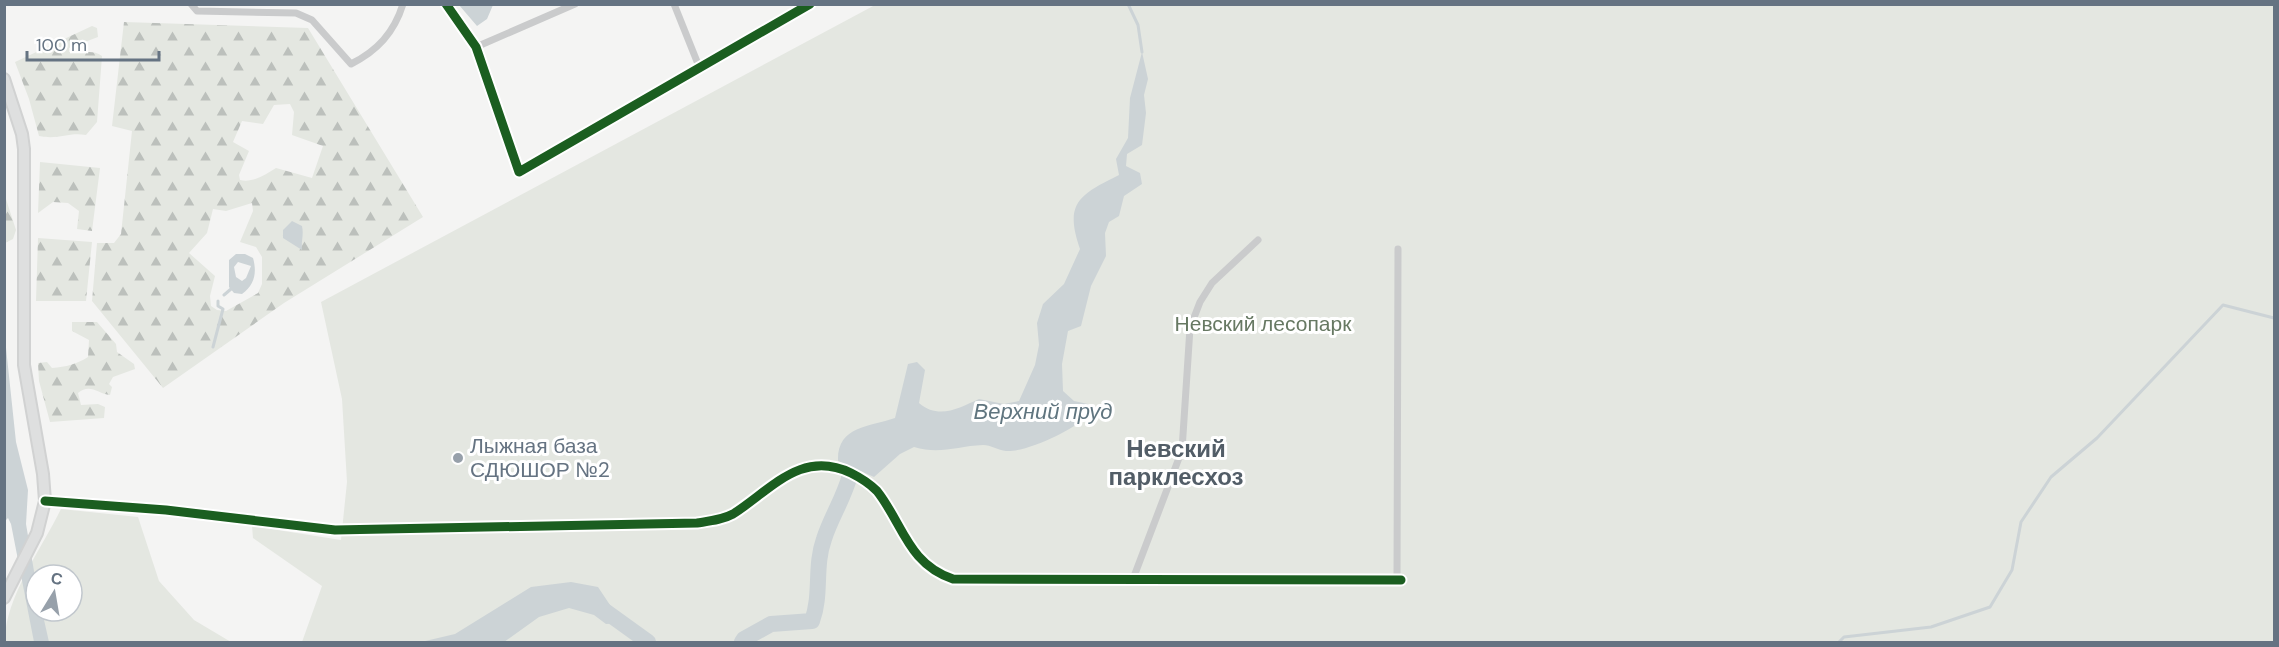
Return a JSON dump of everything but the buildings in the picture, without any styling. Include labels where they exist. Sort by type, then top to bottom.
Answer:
[{"type":"main road","points":[[4,79],[22,134],[24,149],[24,365],[43,474],[45,501],[41,523],[4,598]]},
{"type":"street","points":[[191,4],[197,11],[229,7],[296,14],[312,20],[351,64],[372,53],[398,20],[403,4]]},
{"type":"street","points":[[446,4],[476,47],[519,172],[810,4]]},
{"type":"street","points":[[476,47],[575,4]]},
{"type":"street","points":[[674,4],[700,69]]},
{"type":"street","points":[[1133,579],[1182,450],[1190,328],[1212,283],[1258,240]]},
{"type":"street","points":[[45,501],[166,510],[335,530],[697,523],[716,521],[732,514],[789,473],[811,466],[835,465],[865,480],[877,492],[921,561],[935,573],[953,579],[1399,580],[1398,249]]},
{"type":"green space","name":"Невский лесопарк","points":[[875,5],[2274,5],[2274,642],[302,642],[322,586],[253,538],[252,526],[341,540],[347,482],[342,399],[321,302]]},
{"type":"green space","points":[[124,22],[308,28],[423,217],[284,303],[163,388],[92,301],[97,243],[114,243],[121,234],[132,131],[112,126]],"holes":[[[290,104],[294,112],[292,135],[323,146],[312,178],[276,168],[263,176],[245,181],[240,180],[239,175],[249,151],[233,142],[242,121],[263,124],[274,105]],[[252,203],[253,211],[240,242],[256,247],[262,257],[262,284],[258,293],[226,311],[217,310],[211,306],[210,296],[215,276],[189,253],[207,233],[213,209],[226,211]]]},
{"type":"green space","points":[[92,26],[97,28],[98,37],[69,48],[69,52],[94,52],[102,56],[97,122],[86,135],[39,136],[29,99],[15,62]]},
{"type":"green space","points":[[40,162],[100,168],[92,231],[77,229],[79,211],[68,203],[53,202],[38,213]]},
{"type":"green space","points":[[5,196],[16,230],[13,239],[5,243]]},
{"type":"green space","points":[[38,238],[92,242],[86,301],[36,301]]},
{"type":"green space","points":[[72,322],[97,322],[116,344],[117,352],[134,364],[135,369],[113,377],[109,384],[112,387],[110,395],[90,389],[78,393],[81,405],[98,404],[105,407],[104,418],[50,422],[39,381],[38,363],[47,362],[52,368],[57,368],[88,357],[89,340],[72,331]]},
{"type":"green space","points":[[61,509],[138,517],[159,581],[194,620],[231,642],[5,642],[6,626],[11,609],[24,578],[24,623],[84,623],[84,563],[32,563]]},
{"type":"water","points":[[459,5],[493,5],[487,19],[477,26]]},
{"type":"water","name":"Верхний пруд","points":[[1142,52],[1148,79],[1144,95],[1146,113],[1142,145],[1127,154],[1126,166],[1140,173],[1142,184],[1124,196],[1119,216],[1109,222],[1105,233],[1106,256],[1091,286],[1081,326],[1068,331],[1062,364],[1063,391],[1074,401],[1088,404],[1089,414],[1062,433],[1015,451],[983,445],[940,450],[914,447],[900,454],[874,477],[838,461],[839,449],[849,434],[865,426],[895,418],[908,364],[917,362],[925,370],[919,403],[934,411],[949,411],[979,399],[1004,404],[1019,401],[1035,365],[1039,345],[1037,323],[1043,304],[1064,284],[1080,249],[1074,221],[1078,202],[1094,189],[1119,175],[1116,159],[1128,138],[1130,98]]},
{"type":"water","points":[[292,221],[302,226],[302,250],[283,238],[283,230]]},
{"type":"water","points":[[236,254],[245,254],[253,258],[254,278],[250,287],[242,294],[234,293],[229,287],[229,260]],"holes":[[[238,262],[251,266],[246,278],[242,281],[236,277],[234,267]]]},
{"type":"water","points":[[4,329],[16,442],[28,490],[26,524],[33,563],[24,563],[24,591],[11,524],[8,518],[5,521]]},
{"type":"water","points":[[571,582],[598,587],[622,623],[606,624],[594,615],[569,608],[539,617],[504,642],[421,642],[455,634],[531,587]]},
{"type":"water","points":[[30,623],[45,623],[49,642],[34,642]]},
{"type":"waterway","points":[[1128,4],[1138,25],[1142,52]]},
{"type":"waterway","points":[[224,295],[231,289]]},
{"type":"waterway","points":[[213,347],[223,309],[218,306],[218,301]]},
{"type":"waterway","points":[[1839,642],[1844,637],[1931,627],[1990,607],[2012,570],[2021,522],[2051,477],[2097,438],[2223,305],[2274,318]]},
{"type":"waterway","points":[[742,642],[771,624],[812,621],[817,601],[821,549],[850,475]]},
{"type":"waterway","points":[[605,611],[648,642]]},
{"type":"cycle path","points":[[446,4],[476,47],[519,172],[810,4]]},
{"type":"cycle path","points":[[45,501],[166,510],[335,530],[697,523],[729,516],[788,476],[802,469],[817,466],[833,467],[851,473],[871,486],[886,504],[916,553],[926,564],[953,579],[1401,580]]},
{"type":"place","name":"Лыжная база СДЮШОР №2","points":[[458,458]]},
{"type":"district","name":"Невский парклесхоз","points":[[1176,463]]}]
